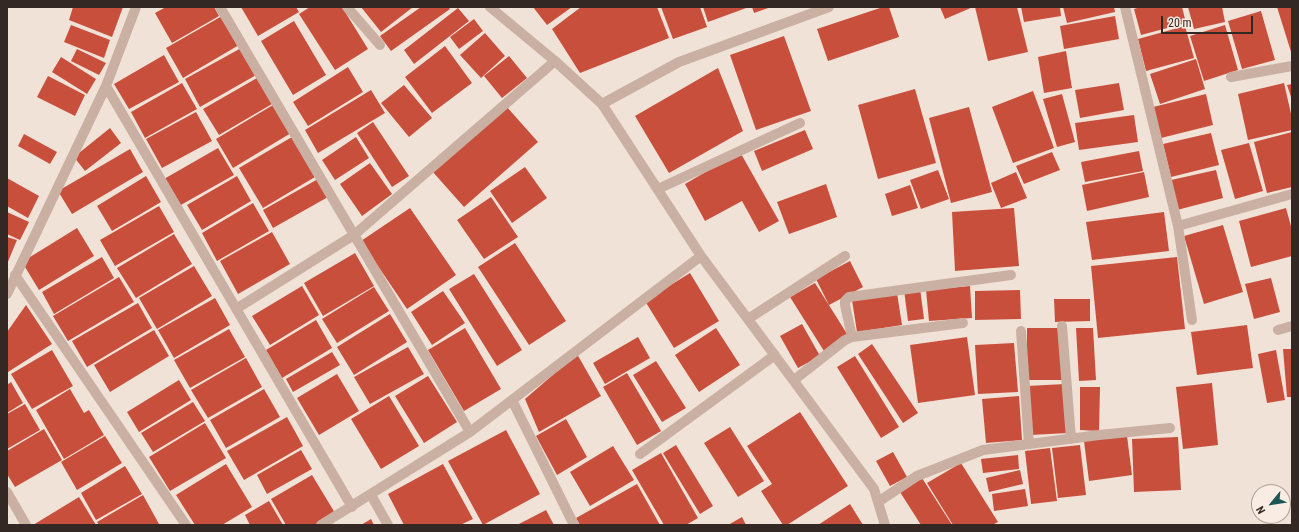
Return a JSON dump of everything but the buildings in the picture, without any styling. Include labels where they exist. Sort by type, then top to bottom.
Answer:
[{"type":"street","points":[[7,294],[106,86],[136,7]]},
{"type":"street","points":[[220,7],[470,432]]},
{"type":"street","points":[[347,7],[380,45]]},
{"type":"street","points":[[490,7],[555,61],[602,104],[701,256],[874,489],[885,525]]},
{"type":"street","points":[[602,104],[679,62],[829,7]]},
{"type":"street","points":[[1125,7],[1178,226],[1192,320]]},
{"type":"street","points":[[236,309],[354,235],[555,61]]},
{"type":"street","points":[[1231,77],[1292,66]]},
{"type":"street","points":[[106,86],[352,507]]},
{"type":"street","points":[[658,189],[800,123]]},
{"type":"street","points":[[1178,226],[1292,194]]},
{"type":"street","points":[[321,525],[470,432],[701,256]]},
{"type":"street","points":[[748,318],[845,256]]},
{"type":"street","points":[[15,275],[186,525]]},
{"type":"street","points":[[852,337],[845,305],[845,301],[849,297],[1011,275]]},
{"type":"street","points":[[794,380],[845,340],[852,337],[963,323]]},
{"type":"street","points":[[1062,326],[1071,438]]},
{"type":"street","points":[[1278,330],[1292,326]]},
{"type":"street","points":[[1021,331],[1029,444]]},
{"type":"street","points":[[640,454],[775,355]]},
{"type":"street","points":[[512,400],[574,525]]},
{"type":"street","points":[[878,502],[917,476],[983,450],[1071,438],[1170,428]]},
{"type":"street","points":[[7,492],[26,525]]},
{"type":"street","points":[[371,495],[388,525]]}]
